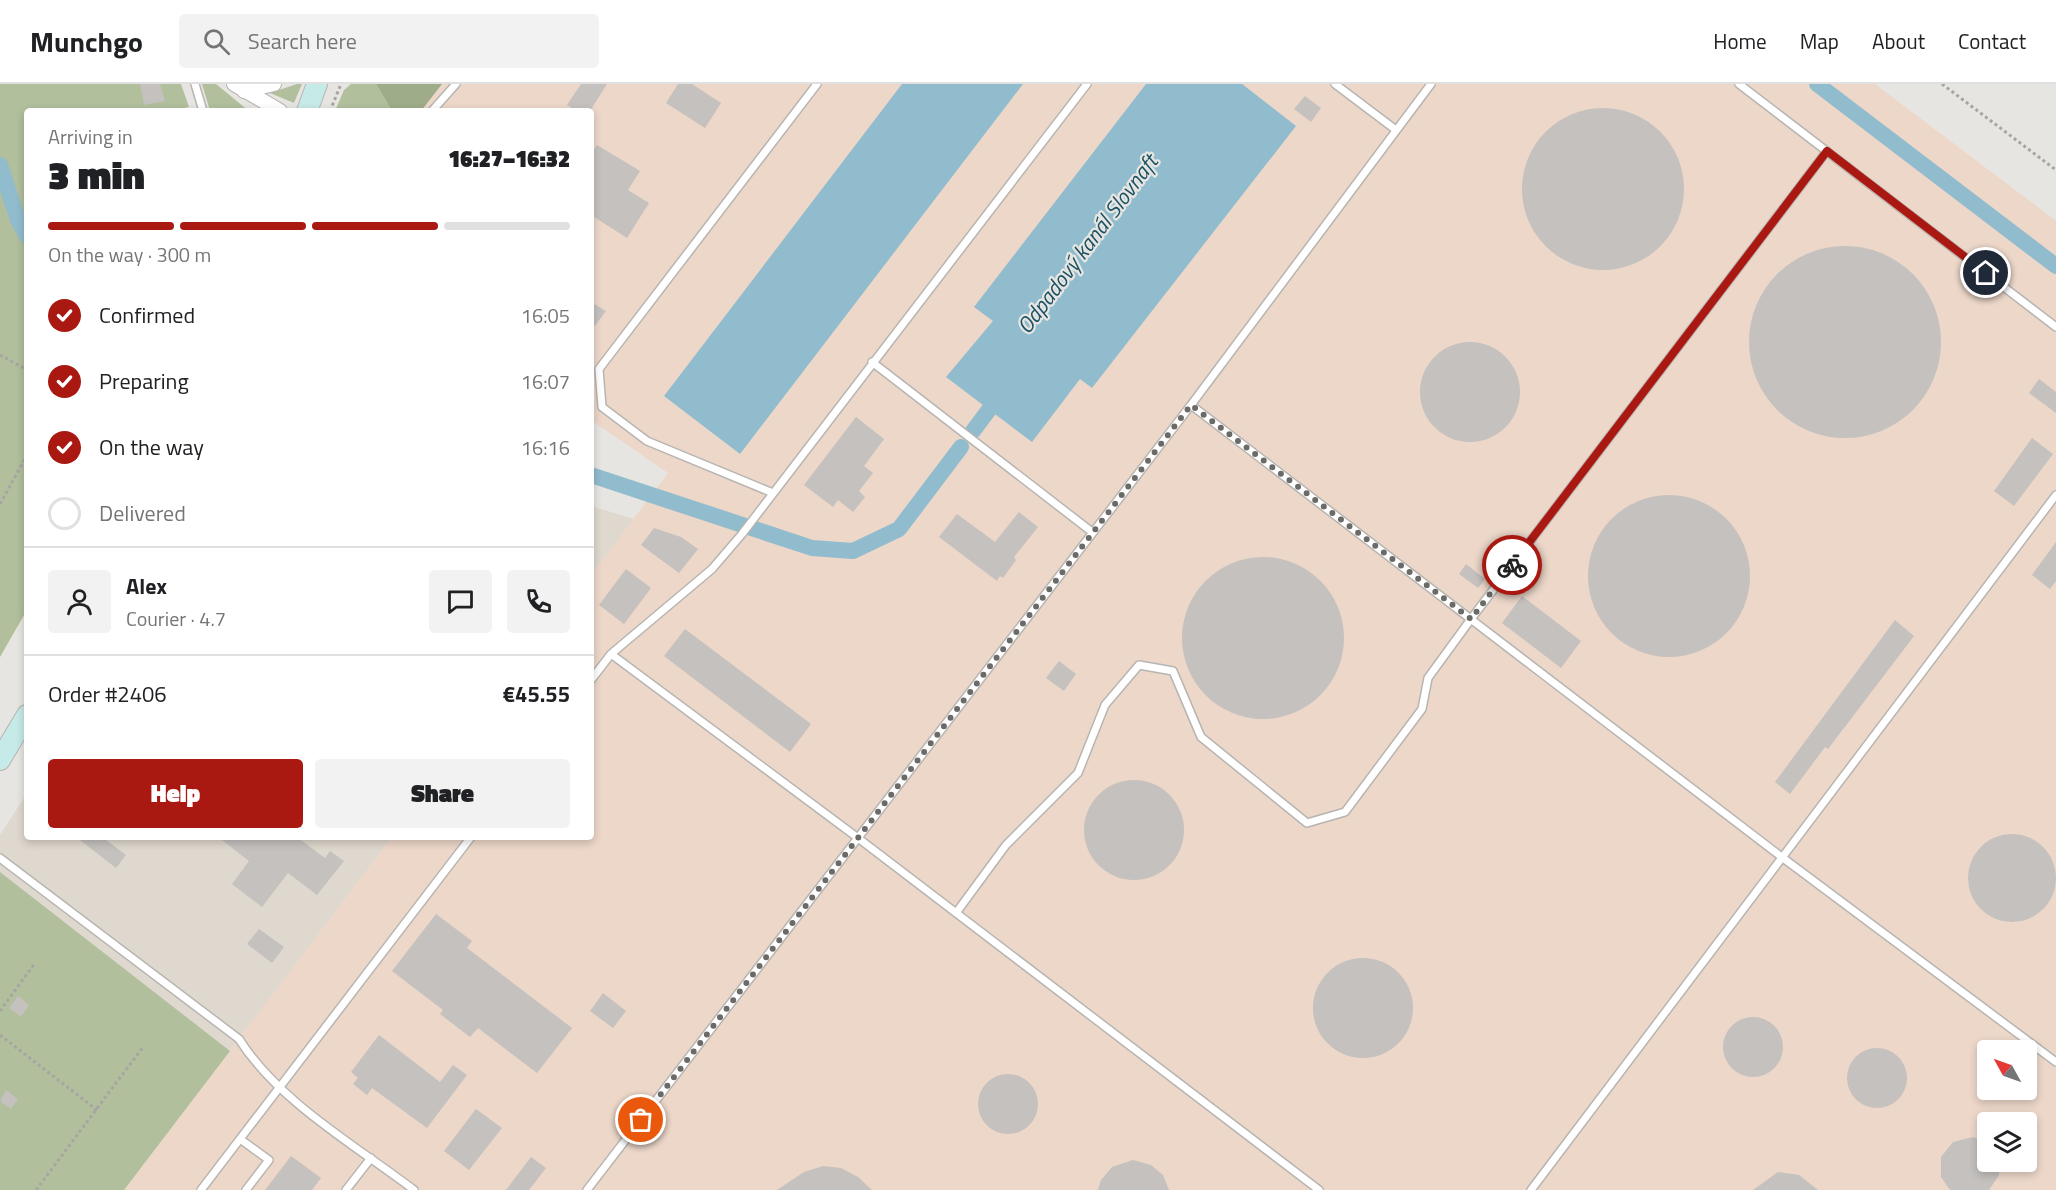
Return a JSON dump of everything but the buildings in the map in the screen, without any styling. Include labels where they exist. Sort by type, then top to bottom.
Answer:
[{"type":"main road","points":[[308,108],[317,84]]},
{"type":"main road","points":[[0,760],[24,720]]},
{"type":"street","points":[[239,87],[274,84]]},
{"type":"street","points":[[239,87],[275,108]]},
{"type":"lane","points":[[195,84],[202,108]]},
{"type":"lane","points":[[435,108],[456,84]]},
{"type":"lane","points":[[773,493],[647,441],[602,407],[599,369],[817,84]]},
{"type":"lane","points":[[594,676],[611,654],[712,569],[742,534],[1087,84]]},
{"type":"lane","points":[[1335,84],[1396,130]]},
{"type":"lane","points":[[587,1190],[1191,405],[1431,84]]},
{"type":"lane","points":[[1739,84],[2056,327]]},
{"type":"lane","points":[[956,913],[1006,845],[1077,773],[1105,705],[1139,665],[1173,671],[1201,738],[1306,823],[1345,812],[1422,709],[1428,678],[1471,619],[1827,151]]},
{"type":"lane","points":[[872,362],[1092,532]]},
{"type":"lane","points":[[1191,405],[1783,858],[2056,1062]]},
{"type":"lane","points":[[1531,1190],[2056,495]]},
{"type":"lane","points":[[611,654],[858,838],[1319,1190]]},
{"type":"lane","points":[[201,1190],[469,840]]},
{"type":"lane","points":[[0,858],[239,1039],[249,1055],[278,1088],[414,1190]]},
{"type":"lane","points":[[240,1139],[269,1160],[246,1190]]},
{"type":"lane","points":[[346,1190],[370,1158]]},
{"type":"path","points":[[331,108],[341,84]]},
{"type":"path","points":[[1942,84],[2056,170]]},
{"type":"path","points":[[0,356],[24,368]]},
{"type":"path","points":[[0,504],[24,460]]},
{"type":"path","points":[[0,1011],[35,963]]},
{"type":"path","points":[[0,1035],[97,1110]]},
{"type":"path","points":[[36,1190],[143,1047]]},
{"type":"shaded area","points":[[442,84],[1875,84],[2056,221],[2056,1190],[124,1190],[390,840],[594,840],[594,571],[668,473],[594,422],[594,108],[423,108]]},
{"type":"shaded area","points":[[594,507],[634,519],[594,571]]},
{"type":"shaded area","points":[[24,798],[24,840],[390,840],[230,1051],[0,872],[0,835]]},
{"type":"green space","points":[[0,84],[181,84],[189,107],[24,108],[24,615],[0,657]]},
{"type":"green space","points":[[202,84],[216,84],[245,108],[209,108]]},
{"type":"green space","points":[[302,84],[294,103],[270,93]]},
{"type":"green space","points":[[351,84],[376,84],[390,108],[336,108],[344,90]]},
{"type":"green space","points":[[376,84],[442,84],[423,108],[390,108]]},
{"type":"green space","points":[[0,872],[230,1051],[124,1190],[0,1190]]},
{"type":"water","points":[[902,84],[1023,84],[740,454],[664,396]]},
{"type":"water","points":[[1146,84],[1242,84],[1296,126],[1092,388],[1080,379],[1032,442],[946,377],[993,321],[974,307]]},
{"type":"waterway","name":"Odpadový kanál Slovnaft","points":[[1817,84],[2056,266]]},
{"type":"waterway","name":"Odpadový kanál Slovnaft","points":[[0,165],[18,220],[24,231]]},
{"type":"waterway","name":"Odpadový kanál Slovnaft","points":[[973,431],[1003,391]]},
{"type":"waterway","name":"Odpadový kanál Slovnaft","points":[[594,476],[812,548],[853,551],[899,529],[961,447]]},
{"type":"way so far","points":[[641,1120],[1191,405],[1471,619],[1512,565]]},
{"type":"route","points":[[1512,565],[1827,151],[1986,273]]}]
